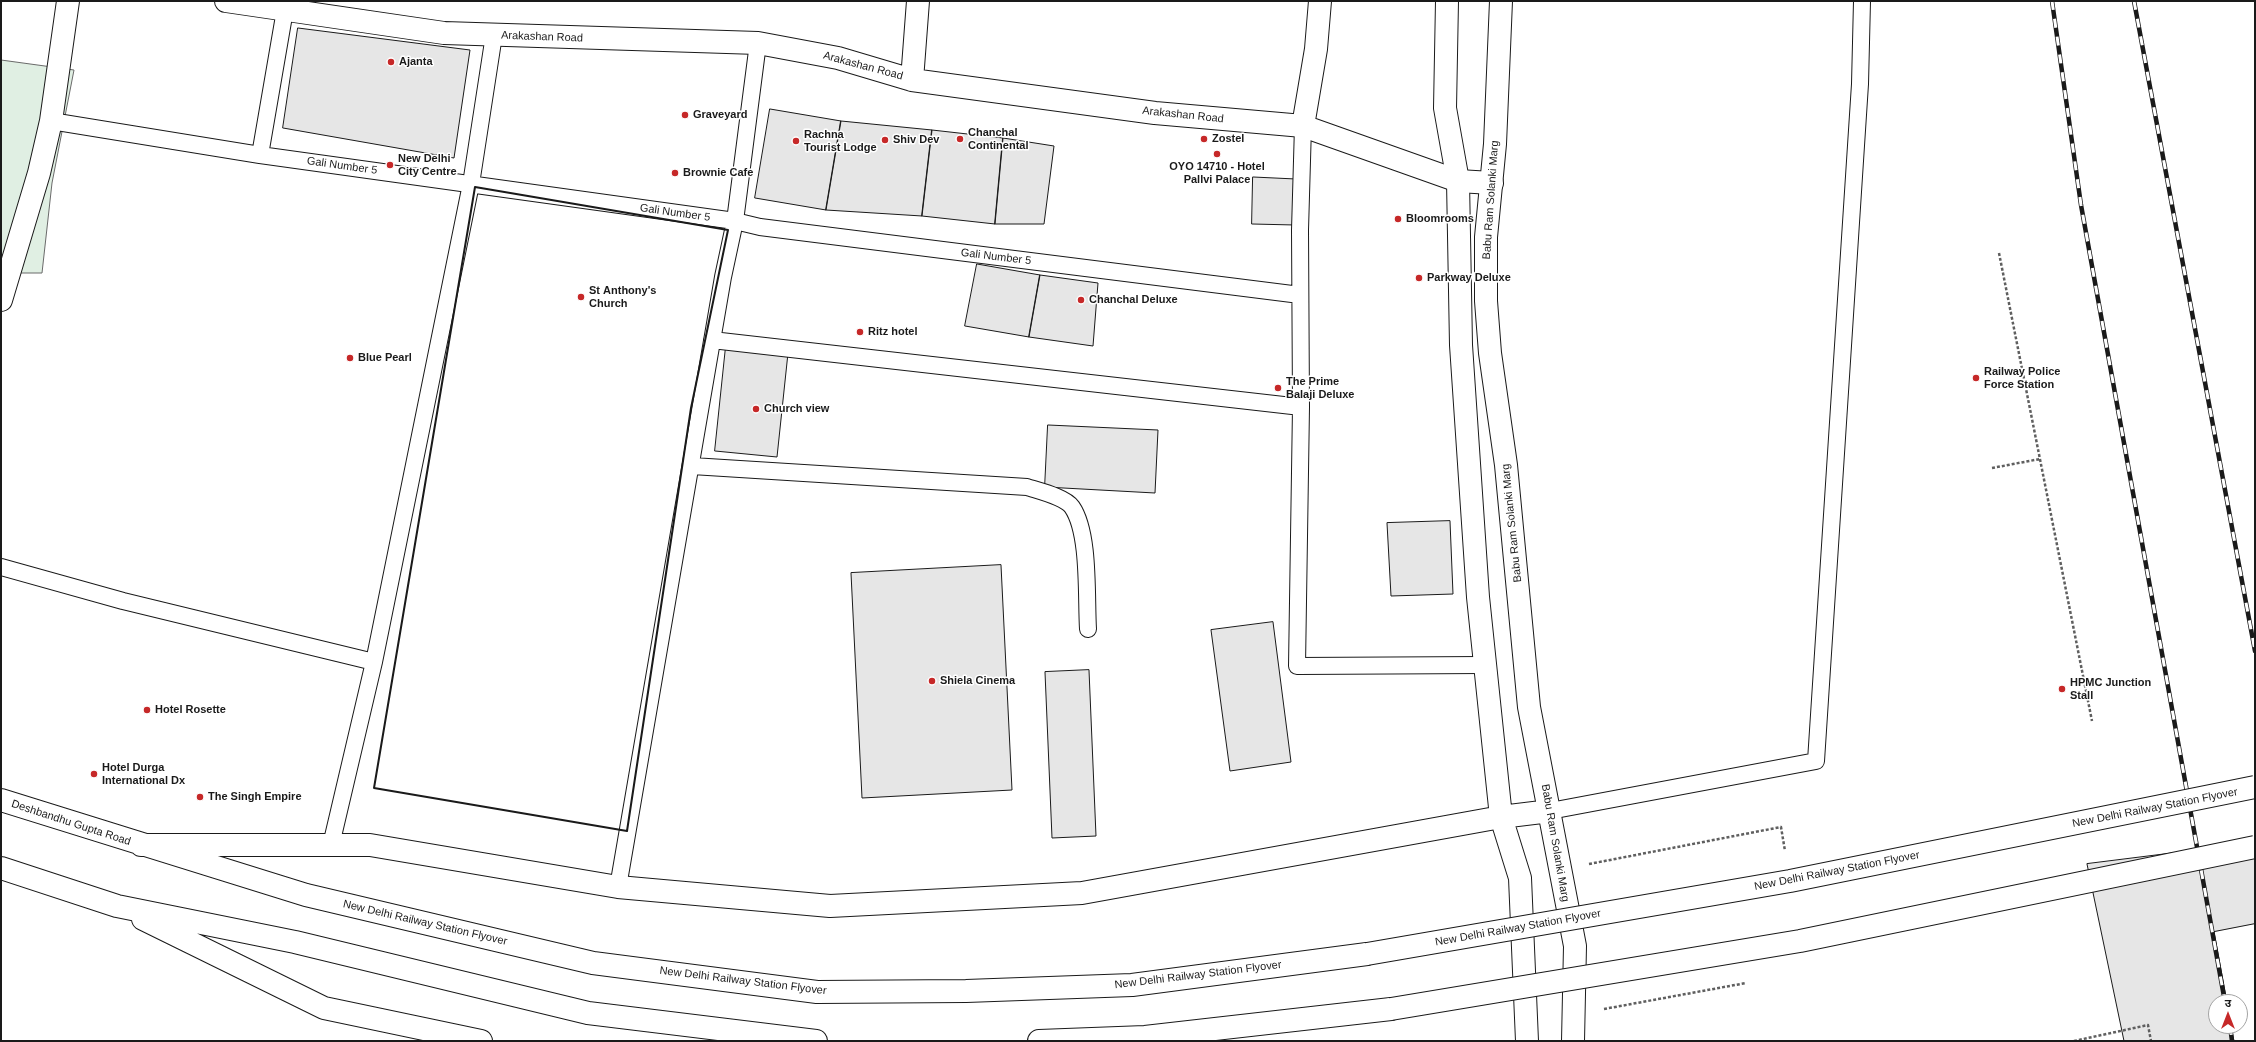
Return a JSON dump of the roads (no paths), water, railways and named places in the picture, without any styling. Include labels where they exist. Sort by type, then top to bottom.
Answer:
[{"type":"main road","points":[[1,300],[39,173],[51,121],[68,1]]},
{"type":"main road","name":"Arakashan Road","points":[[226,1],[444,33],[758,43],[838,58],[912,80],[1154,113],[1303,126],[1458,181],[1492,183]]},
{"type":"main road","points":[[912,80],[918,1]]},
{"type":"main road","points":[[1303,126],[1316,49],[1320,1]]},
{"type":"main road","points":[[1447,1],[1445,108],[1458,181],[1461,345],[1477,589],[1501,817],[1520,878],[1526,1041]]},
{"type":"main road","name":"Babu Ram Solanki Marg","points":[[1501,1],[1495,144],[1486,237],[1486,301],[1490,353],[1506,465],[1529,707],[1575,946],[1573,1041]]},
{"type":"main road","name":"New Delhi Railway Station Flyover","points":[[142,845],[306,895],[593,962],[817,992],[966,991],[1132,985],[1367,954],[1790,881],[2255,788]]},
{"type":"main road","name":"Deshbandhu Gupta Road","points":[[1,800],[142,845]]},
{"type":"main road","points":[[142,845],[370,845],[618,887],[830,906],[1082,893],[1501,817],[1550,811]]},
{"type":"main road","points":[[1040,1041],[1145,1037],[1391,1009],[1800,941],[2255,847]]},
{"type":"main road","points":[[1,868],[117,906],[295,942],[588,1013],[816,1041]]},
{"type":"main road","points":[[117,906],[324,1008],[481,1041]]},
{"type":"lane","points":[[1550,811],[1816,761],[1860,84],[1862,1]]},
{"type":"lane","points":[[260,155],[285,10]]},
{"type":"lane","points":[[331,845],[374,662],[471,184],[494,35]]},
{"type":"lane","points":[[618,887],[692,466],[712,340],[735,221],[758,43]]},
{"type":"lane","name":"Gali Number 5","points":[[51,121],[260,155],[735,221],[760,227],[1300,295]]},
{"type":"lane","points":[[1303,126],[1297,666],[1484,665]]},
{"type":"lane","points":[[712,340],[1301,407]]},
{"type":"lane","points":[[692,466],[1028,487],[1057,497],[1072,506],[1083,533],[1088,629]]},
{"type":"lane","points":[[1,567],[123,601],[374,662]]},
{"type":"railway","points":[[2052,1],[2081,205],[2224,994]]},
{"type":"railway","points":[[2134,1],[2255,651]]},
{"type":"railway","points":[[2231,1034],[2232,1041]]},
{"type":"place","name":"Ajanta","points":[[391,62]]},
{"type":"place","name":"Graveyard","points":[[685,115]]},
{"type":"place","name":"Chanchal Continental","points":[[960,139]]},
{"type":"place","name":"Zostel","points":[[1204,139]]},
{"type":"place","name":"Shiv Dev","points":[[885,140]]},
{"type":"place","name":"Rachna Tourist Lodge","points":[[796,141]]},
{"type":"place","name":"OYO 14710 - Hotel Pallvi Palace","points":[[1217,154]]},
{"type":"place","name":"New Delhi City Centre","points":[[390,165]]},
{"type":"place","name":"Brownie Cafe","points":[[675,173]]},
{"type":"place","name":"Bloomrooms","points":[[1398,219]]},
{"type":"place","name":"Parkway Deluxe","points":[[1419,278]]},
{"type":"place","name":"St Anthony's Church","points":[[581,297]]},
{"type":"place","name":"Chanchal Deluxe","points":[[1081,300]]},
{"type":"place","name":"Ritz hotel","points":[[860,332]]},
{"type":"place","name":"Blue Pearl","points":[[350,358]]},
{"type":"place","name":"Railway Police Force Station","points":[[1976,378]]},
{"type":"place","name":"The Prime Balaji Deluxe","points":[[1278,388]]},
{"type":"place","name":"Church view","points":[[756,409]]},
{"type":"place","name":"Shiela Cinema","points":[[932,681]]},
{"type":"place","name":"HPMC Junction Stall","points":[[2062,689]]},
{"type":"place","name":"Hotel Rosette","points":[[147,710]]},
{"type":"place","name":"Hotel Durga International Dx","points":[[94,774]]},
{"type":"place","name":"The Singh Empire","points":[[200,797]]}]
